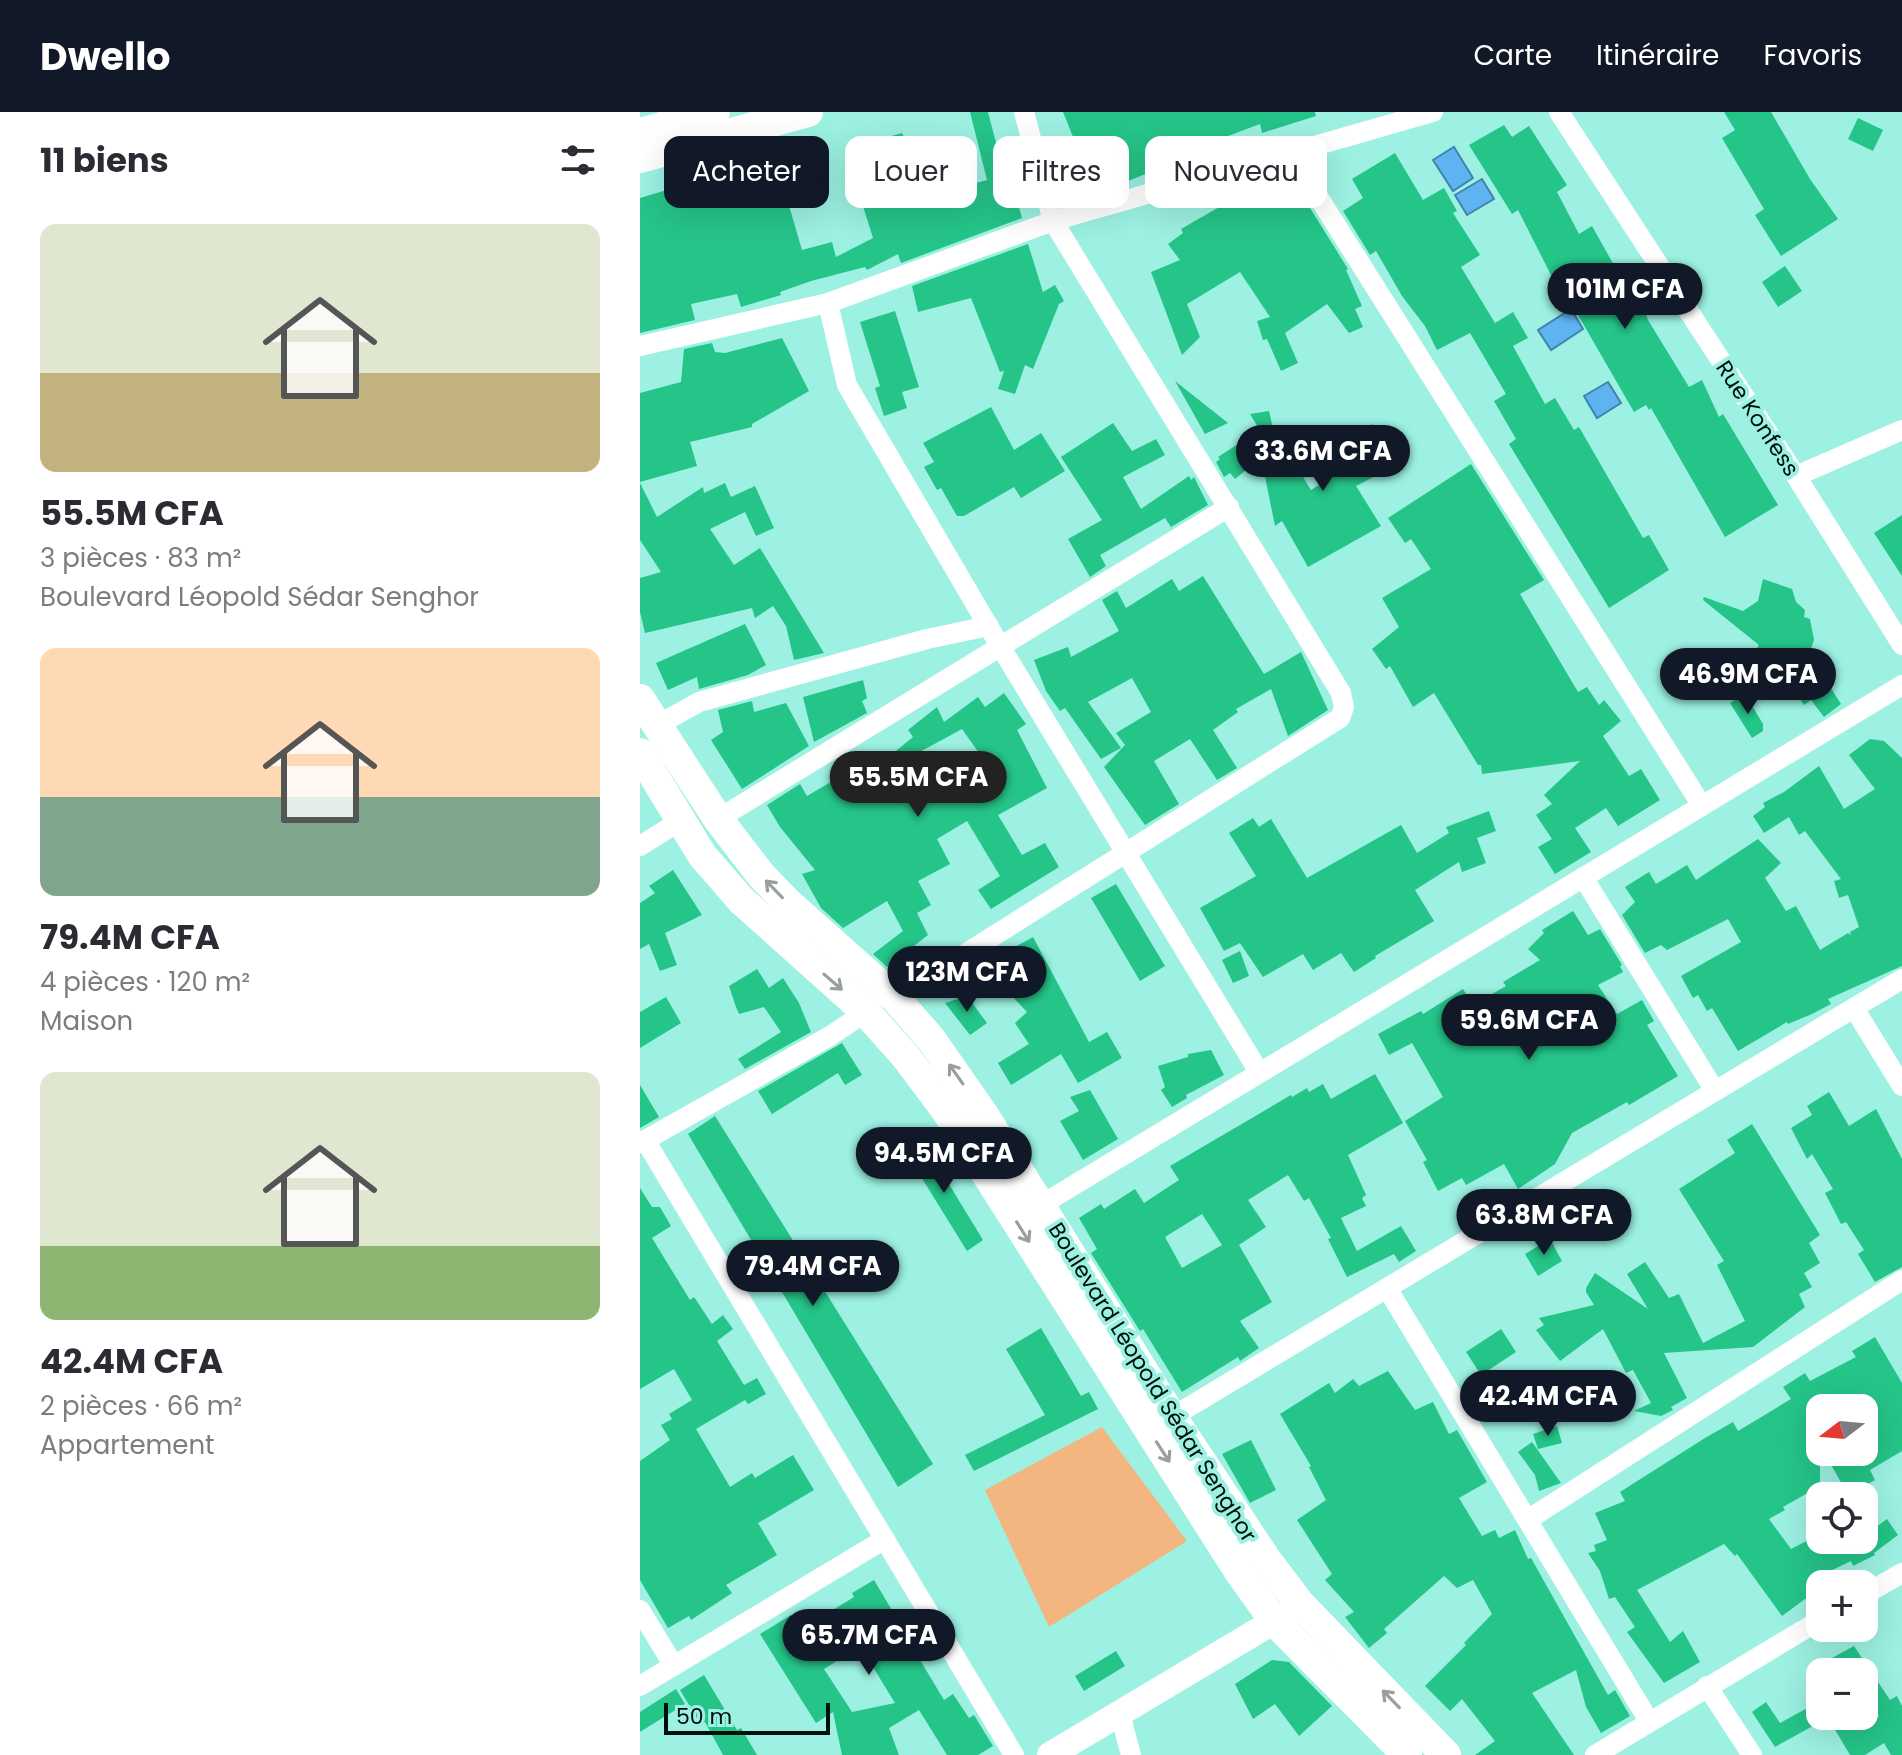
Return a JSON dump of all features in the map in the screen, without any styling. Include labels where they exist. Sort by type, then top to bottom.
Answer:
[{"type":"main road","points":[[640,133],[715,112]]},
{"type":"main road","points":[[640,158],[808,112]]},
{"type":"main road","name":"Boulevard Léopold Sédar Senghor","points":[[640,699],[718,819],[761,875],[895,998],[931,1039],[1041,1205],[1226,1500],[1300,1604],[1446,1755]]},
{"type":"main road","name":"Boulevard Léopold Sédar Senghor","points":[[640,753],[702,855],[741,900],[866,1012],[906,1057],[945,1109],[1238,1570],[1275,1622],[1407,1755]]},
{"type":"street","points":[[895,998],[1340,718],[1344,707],[1341,693],[1053,221],[1024,112]]},
{"type":"street","points":[[1327,142],[1433,112]]},
{"type":"street","name":"Rue Konfess","points":[[1559,112],[1902,645]]},
{"type":"street","points":[[640,346],[828,303],[1053,221],[1145,194]]},
{"type":"street","points":[[1325,208],[1702,806]]},
{"type":"street","points":[[828,303],[847,385],[1000,646],[1259,1072]]},
{"type":"street","points":[[1796,476],[1902,430]]},
{"type":"street","points":[[718,819],[1229,507]]},
{"type":"street","points":[[656,726],[699,702],[927,639],[989,626]]},
{"type":"street","points":[[1041,1205],[1902,685]]},
{"type":"street","points":[[640,846],[680,821]]},
{"type":"street","points":[[1583,877],[1715,1091]]},
{"type":"street","points":[[1172,1417],[1902,979]]},
{"type":"street","points":[[1854,1008],[1902,1086]]},
{"type":"street","points":[[866,1012],[830,1036],[642,1142],[1014,1755]]},
{"type":"street","points":[[1529,1519],[1902,1280]]},
{"type":"street","points":[[1387,1288],[1649,1721]]},
{"type":"street","points":[[640,1686],[885,1539]]},
{"type":"street","points":[[1878,1587],[1902,1573]]},
{"type":"street","points":[[1050,1755],[1275,1622],[1300,1604]]},
{"type":"street","points":[[640,1610],[674,1666]]},
{"type":"street","points":[[1595,1755],[1806,1628]]},
{"type":"street","points":[[1707,1686],[1752,1755]]},
{"type":"street","points":[[1120,1714],[1131,1755]]},
{"type":"shaded area","points":[[1102,1427],[1187,1541],[1049,1627],[985,1490]]},
{"type":"water","points":[[1454,147],[1473,178],[1453,191],[1433,160]]},
{"type":"water","points":[[1482,179],[1494,199],[1467,215],[1455,195]]},
{"type":"water","points":[[1571,309],[1583,329],[1551,350],[1538,330]]},
{"type":"water","points":[[1608,382],[1621,403],[1597,418],[1584,396]]},
{"type":"building","points":[[970,112],[988,112],[994,136],[993,208],[1019,208],[1022,218],[901,263],[898,254],[867,270],[865,267],[811,281],[780,292],[781,295],[741,307],[737,294],[691,304],[695,320],[640,333],[640,198],[664,191],[664,208],[790,208],[802,250],[832,242],[836,257],[873,238],[864,208],[977,208],[977,183],[987,180]]},
{"type":"building","points":[[1063,112],[1315,112],[1316,116],[1262,133],[1260,124],[1228,136],[1145,136],[1145,174],[1129,181],[1129,136],[1073,136]]},
{"type":"building","points":[[1724,112],[1771,112],[1810,179],[1838,219],[1781,256],[1755,215],[1764,209],[1722,138],[1735,130]]},
{"type":"building","points":[[1858,118],[1883,130],[1873,151],[1848,139]]},
{"type":"building","points":[[1504,125],[1512,137],[1529,126],[1567,185],[1557,192],[1579,234],[1592,226],[1615,267],[1619,265],[1636,302],[1641,300],[1648,320],[1689,387],[1702,380],[1719,417],[1723,414],[1778,505],[1725,537],[1651,408],[1649,410],[1646,405],[1634,412],[1574,308],[1553,279],[1518,210],[1512,214],[1469,145]]},
{"type":"building","points":[[1395,153],[1423,200],[1444,188],[1457,211],[1453,213],[1480,255],[1461,267],[1495,323],[1513,312],[1528,338],[1513,346],[1545,404],[1555,398],[1574,430],[1579,427],[1643,538],[1649,535],[1669,570],[1609,608],[1509,444],[1516,439],[1494,401],[1506,394],[1470,333],[1437,350],[1376,251],[1370,255],[1343,211],[1363,198],[1352,179]]},
{"type":"building","points":[[1218,208],[1310,208],[1348,269],[1362,306],[1355,309],[1363,327],[1349,333],[1327,304],[1285,333],[1298,363],[1281,371],[1267,339],[1263,340],[1257,321],[1270,317],[1240,272],[1187,304],[1200,337],[1182,355],[1151,272],[1180,260],[1168,244],[1183,233],[1181,229]]},
{"type":"building","points":[[1028,244],[1043,292],[1055,285],[1064,301],[1059,304],[1033,369],[1025,365],[1015,394],[998,389],[1004,371],[1000,372],[971,298],[918,312],[912,286]]},
{"type":"building","points":[[1785,266],[1802,291],[1778,307],[1762,282]]},
{"type":"building","points":[[895,311],[919,387],[902,392],[907,408],[884,416],[875,388],[880,386],[860,322]]},
{"type":"building","points":[[782,338],[809,391],[752,424],[752,427],[690,442],[697,466],[640,482],[640,393],[681,382],[684,349],[712,343],[715,352],[725,353]]},
{"type":"building","points":[[1175,381],[1228,423],[1205,434]]},
{"type":"building","points":[[991,407],[1014,450],[1041,433],[1065,471],[1021,498],[1014,487],[964,516],[957,516],[924,467],[934,462],[923,443]]},
{"type":"building","points":[[1269,411],[1281,464],[1291,457],[1311,490],[1347,468],[1333,447],[1373,424],[1395,466],[1356,486],[1381,526],[1308,567],[1282,521],[1275,526],[1256,432],[1259,429],[1250,414]]},
{"type":"building","points":[[1113,423],[1132,451],[1156,439],[1165,455],[1123,477],[1141,509],[1189,476],[1191,480],[1194,477],[1208,505],[1171,527],[1165,518],[1100,555],[1106,566],[1090,577],[1068,539],[1102,520],[1061,457]]},
{"type":"building","points":[[1238,444],[1251,466],[1235,479],[1230,473],[1224,477],[1216,462],[1220,459],[1218,457]]},
{"type":"building","points":[[1471,464],[1544,580],[1520,594],[1578,692],[1587,687],[1599,705],[1604,700],[1621,721],[1603,736],[1629,776],[1641,769],[1660,800],[1618,826],[1606,808],[1575,828],[1591,852],[1555,874],[1538,847],[1552,839],[1536,815],[1552,804],[1544,795],[1580,761],[1482,774],[1481,765],[1478,765],[1434,693],[1413,707],[1390,666],[1386,669],[1372,649],[1399,627],[1382,598],[1431,569],[1411,539],[1405,543],[1388,518]]},
{"type":"building","points":[[640,483],[657,517],[703,487],[704,493],[725,483],[731,497],[755,486],[774,528],[756,536],[745,512],[710,529],[734,565],[760,548],[824,653],[794,660],[786,626],[773,606],[755,618],[752,608],[645,633],[640,612],[640,578],[661,572],[640,540]]},
{"type":"building","points":[[1902,515],[1902,576],[1874,533]]},
{"type":"building","points":[[1203,576],[1264,674],[1301,652],[1328,710],[1288,736],[1271,689],[1236,709],[1238,712],[1213,730],[1237,768],[1217,780],[1190,739],[1154,761],[1179,804],[1145,825],[1104,767],[1125,745],[1116,733],[1151,712],[1132,678],[1088,702],[1121,748],[1101,759],[1065,708],[1060,711],[1046,691],[1034,660],[1068,647],[1071,657],[1119,631],[1102,600],[1117,591],[1126,608],[1172,579],[1179,591]]},
{"type":"building","points":[[1763,579],[1792,589],[1796,602],[1805,610],[1804,617],[1810,619],[1814,640],[1809,654],[1841,704],[1824,717],[1811,700],[1804,705],[1791,685],[1798,679],[1745,667],[1759,645],[1703,600],[1704,597],[1743,611],[1758,601]]},
{"type":"building","points":[[745,624],[766,665],[748,675],[699,689],[697,677],[668,690],[656,663]]},
{"type":"building","points":[[863,680],[867,698],[862,701],[867,713],[814,742],[803,697]]},
{"type":"building","points":[[1004,693],[1026,724],[1017,730],[1047,788],[998,815],[1022,855],[1045,843],[1059,867],[991,909],[978,890],[1000,876],[967,821],[937,839],[950,864],[918,881],[931,905],[917,913],[928,935],[887,967],[873,954],[903,931],[887,901],[843,928],[821,908],[802,874],[815,870],[780,827],[767,805],[800,784],[807,796],[880,753],[885,760],[913,737],[908,730],[937,707],[944,722],[978,697],[985,707]],"holes":[[[962,729],[986,763],[951,784],[916,754]]]},
{"type":"building","points":[[1745,694],[1763,724],[1763,731],[1752,738],[1730,703]]},
{"type":"building","points":[[752,701],[754,712],[786,703],[809,746],[742,789],[711,740],[723,732],[718,710]]},
{"type":"building","points":[[1870,739],[1884,741],[1902,758],[1902,966],[1828,999],[1831,1004],[1787,1022],[1738,1051],[1712,1008],[1707,1011],[1698,995],[1693,998],[1681,976],[1741,942],[1728,919],[1667,950],[1661,945],[1645,953],[1622,915],[1635,902],[1625,887],[1649,872],[1656,884],[1687,865],[1696,880],[1758,839],[1781,863],[1765,878],[1786,911],[1796,906],[1820,950],[1848,933],[1851,935],[1850,932],[1859,927],[1848,895],[1839,898],[1834,881],[1841,879],[1805,831],[1799,835],[1789,817],[1764,833],[1753,816],[1765,807],[1763,803],[1819,766],[1844,809],[1875,789],[1849,755]]},
{"type":"building","points":[[1489,811],[1496,831],[1477,838],[1486,863],[1462,872],[1459,862],[1415,890],[1434,921],[1354,972],[1341,953],[1313,970],[1303,954],[1263,977],[1240,943],[1224,951],[1200,908],[1256,876],[1229,833],[1253,818],[1259,827],[1271,819],[1307,878],[1401,825],[1417,853],[1449,833],[1446,827]]},
{"type":"building","points":[[673,870],[702,915],[665,933],[677,965],[660,971],[649,944],[640,949],[640,903],[655,893],[649,886]]},
{"type":"building","points":[[1116,884],[1165,966],[1140,981],[1091,898]]},
{"type":"building","points":[[1573,911],[1588,935],[1600,929],[1622,965],[1623,972],[1598,985],[1617,1014],[1642,1000],[1654,1021],[1647,1025],[1678,1076],[1572,1133],[1555,1164],[1518,1189],[1504,1164],[1466,1185],[1462,1178],[1438,1191],[1423,1162],[1427,1160],[1405,1121],[1443,1097],[1412,1043],[1389,1055],[1378,1034],[1421,1011],[1423,1014],[1463,989],[1473,1005],[1506,986],[1503,982],[1540,960],[1528,949],[1544,933],[1542,930]]},
{"type":"building","points":[[1033,937],[1089,1042],[1107,1032],[1122,1058],[1078,1083],[1061,1054],[1011,1085],[998,1063],[1029,1044],[1015,1023],[1027,1012],[994,977],[1016,962],[1010,950]]},
{"type":"building","points":[[1240,951],[1249,976],[1233,983],[1222,960]]},
{"type":"building","points":[[757,969],[769,988],[783,978],[799,1003],[811,1032],[745,1069],[738,1059],[781,1032],[764,1007],[739,1014],[736,1007],[729,986]]},
{"type":"building","points":[[967,996],[987,1023],[970,1035],[945,1003]]},
{"type":"building","points":[[666,997],[681,1023],[640,1048],[640,1012]]},
{"type":"building","points":[[842,1043],[862,1075],[845,1085],[838,1073],[772,1114],[758,1091]]},
{"type":"building","points":[[1211,1050],[1224,1075],[1186,1095],[1187,1098],[1172,1107],[1161,1090],[1165,1087],[1158,1066],[1188,1057],[1188,1054]]},
{"type":"building","points":[[1375,1074],[1403,1123],[1348,1155],[1366,1195],[1362,1198],[1366,1206],[1341,1218],[1357,1251],[1401,1226],[1416,1251],[1399,1262],[1394,1254],[1347,1277],[1328,1239],[1331,1238],[1309,1198],[1304,1201],[1288,1175],[1248,1200],[1266,1227],[1239,1245],[1272,1302],[1240,1321],[1259,1348],[1240,1361],[1238,1357],[1182,1392],[1091,1253],[1097,1249],[1079,1218],[1101,1204],[1104,1209],[1135,1189],[1144,1203],[1179,1180],[1170,1166],[1291,1095],[1307,1088],[1309,1092],[1323,1084],[1331,1099]],"holes":[[[1202,1214],[1222,1245],[1182,1268],[1165,1237]]]},
{"type":"building","points":[[640,1085],[659,1117],[640,1128]]},
{"type":"building","points":[[1090,1090],[1118,1139],[1083,1160],[1060,1121],[1079,1111],[1070,1097]]},
{"type":"building","points":[[1829,1092],[1849,1126],[1876,1109],[1902,1159],[1902,1267],[1875,1282],[1858,1254],[1864,1250],[1846,1222],[1841,1224],[1825,1193],[1833,1189],[1812,1154],[1807,1159],[1791,1128],[1812,1115],[1807,1106]]},
{"type":"building","points":[[715,1116],[933,1464],[898,1487],[688,1134]]},
{"type":"building","points":[[1752,1124],[1820,1235],[1809,1243],[1820,1263],[1804,1273],[1812,1287],[1799,1294],[1805,1307],[1753,1347],[1664,1353],[1687,1398],[1661,1416],[1634,1411],[1651,1403],[1633,1370],[1626,1373],[1603,1329],[1560,1361],[1536,1330],[1544,1325],[1539,1318],[1594,1305],[1586,1288],[1595,1273],[1648,1309],[1627,1274],[1645,1262],[1669,1298],[1679,1294],[1703,1343],[1745,1321],[1717,1265],[1724,1261],[1679,1189],[1735,1153],[1727,1140]]},
{"type":"building","points":[[922,1140],[983,1240],[967,1251],[905,1151]]},
{"type":"building","points":[[640,1188],[652,1207],[660,1207],[671,1226],[652,1238],[690,1300],[694,1297],[712,1324],[723,1315],[733,1329],[717,1341],[744,1385],[757,1378],[766,1394],[748,1404],[745,1400],[696,1429],[730,1487],[752,1473],[755,1478],[793,1455],[814,1490],[758,1523],[777,1555],[726,1585],[732,1593],[691,1620],[689,1616],[668,1628],[640,1580],[640,1461],[670,1440],[661,1425],[672,1419],[669,1414],[692,1400],[674,1369],[640,1389]]},
{"type":"building","points":[[1550,1239],[1562,1261],[1538,1276],[1525,1254]]},
{"type":"building","points":[[1041,1328],[1081,1396],[1089,1392],[1098,1409],[974,1471],[965,1455],[1045,1415],[1006,1349]]},
{"type":"building","points":[[1501,1329],[1516,1352],[1481,1375],[1466,1352]]},
{"type":"building","points":[[1875,1337],[1902,1383],[1902,1451],[1878,1465],[1878,1394],[1806,1394],[1806,1466],[1820,1466],[1820,1482],[1806,1482],[1806,1494],[1769,1519],[1791,1549],[1806,1541],[1806,1554],[1875,1555],[1853,1566],[1851,1561],[1832,1570],[1806,1570],[1806,1598],[1782,1616],[1737,1554],[1735,1556],[1724,1544],[1637,1590],[1670,1642],[1683,1631],[1700,1662],[1664,1683],[1627,1632],[1635,1627],[1615,1597],[1609,1599],[1600,1571],[1588,1553],[1596,1551],[1594,1545],[1607,1540],[1595,1513],[1625,1501],[1620,1492],[1705,1438],[1733,1422],[1738,1431],[1791,1399],[1783,1387],[1805,1373],[1810,1381],[1856,1357],[1852,1351]]},
{"type":"building","points":[[1388,1371],[1415,1410],[1433,1402],[1449,1434],[1457,1430],[1487,1482],[1459,1498],[1482,1536],[1495,1530],[1499,1538],[1515,1530],[1528,1559],[1531,1558],[1608,1695],[1615,1690],[1630,1716],[1601,1733],[1586,1707],[1576,1670],[1532,1693],[1574,1755],[1475,1755],[1495,1741],[1462,1699],[1450,1711],[1425,1686],[1492,1614],[1473,1580],[1457,1588],[1444,1576],[1384,1629],[1387,1633],[1369,1648],[1345,1617],[1354,1612],[1325,1580],[1332,1574],[1297,1520],[1326,1500],[1311,1466],[1280,1414],[1329,1383],[1335,1393],[1353,1379],[1359,1386]]},
{"type":"building","points":[[1557,1426],[1562,1443],[1538,1449],[1533,1434]]},
{"type":"building","points":[[1251,1440],[1276,1490],[1250,1503],[1222,1454]]},
{"type":"building","points":[[1532,1442],[1561,1483],[1539,1491],[1535,1475],[1518,1452]]},
{"type":"building","points":[[1832,1466],[1877,1466],[1870,1470],[1875,1480],[1871,1482],[1841,1482]]},
{"type":"building","points":[[1887,1519],[1898,1535],[1878,1550],[1878,1526]]},
{"type":"building","points":[[874,1580],[896,1617],[909,1609],[919,1625],[909,1632],[922,1652],[917,1655],[944,1700],[953,1694],[969,1718],[974,1715],[993,1746],[978,1755],[947,1755],[919,1710],[889,1728],[899,1755],[842,1755],[833,1712],[816,1723],[760,1634],[791,1615],[799,1628],[812,1623],[854,1597],[852,1593]],"holes":[[[858,1648],[866,1661],[868,1659],[895,1703],[852,1712],[824,1669]]]},
{"type":"building","points":[[1854,1646],[1862,1658],[1832,1658]]},
{"type":"building","points":[[1116,1651],[1125,1666],[1084,1691],[1075,1676]]},
{"type":"building","points":[[1272,1660],[1289,1662],[1332,1706],[1299,1736],[1275,1704],[1253,1719],[1235,1684]]},
{"type":"building","points":[[704,1675],[737,1730],[741,1728],[757,1755],[723,1755],[705,1722],[701,1725],[680,1690]]},
{"type":"building","points":[[1878,1682],[1890,1700],[1897,1696],[1902,1706],[1902,1755],[1891,1755],[1884,1743],[1865,1755],[1850,1755],[1835,1730],[1878,1730]]},
{"type":"building","points":[[676,1689],[685,1704],[640,1732],[640,1712]]},
{"type":"building","points":[[1766,1702],[1780,1723],[1806,1709],[1806,1730],[1775,1747],[1752,1712]]}]
